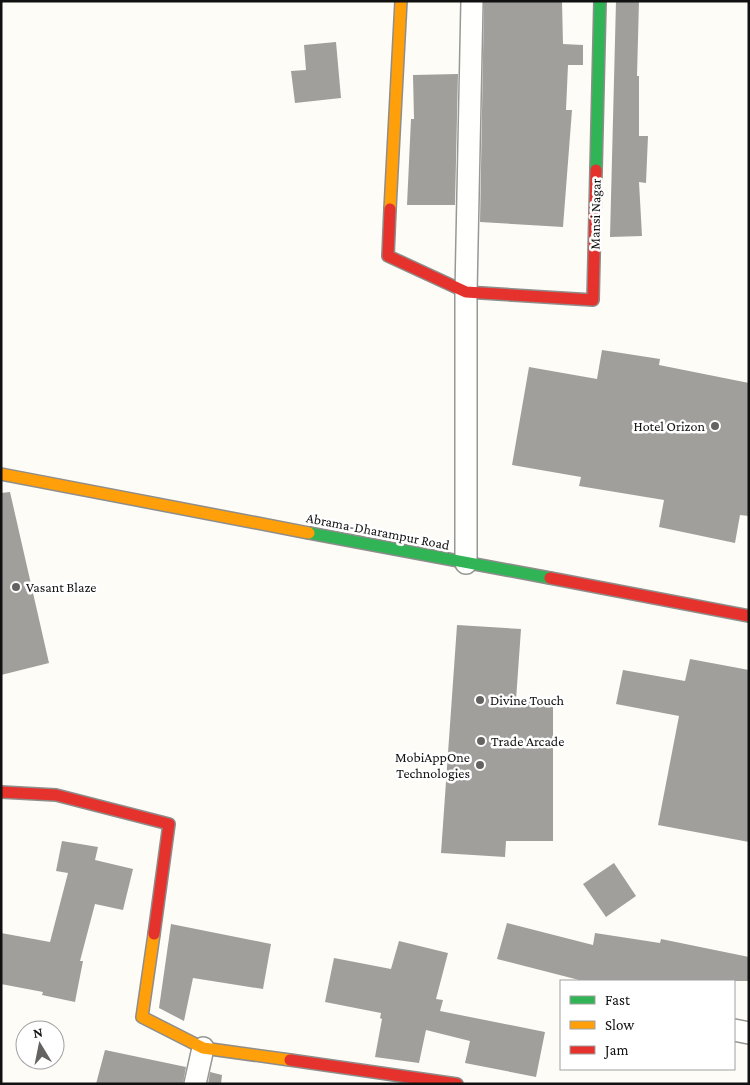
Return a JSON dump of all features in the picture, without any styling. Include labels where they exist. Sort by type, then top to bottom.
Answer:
[{"type":"street","name":"Mansi Nagar","points":[[401,1],[388,256],[466,292],[593,300],[600,1]]},
{"type":"street","points":[[466,562],[466,292],[472,1]]},
{"type":"street","name":"Abrama-Dharampur Road","points":[[1,474],[749,616]]},
{"type":"street","points":[[1,792],[56,795],[169,824],[142,1017],[202,1048],[457,1084]]},
{"type":"street","points":[[735,1030],[749,1033]]},
{"type":"street","points":[[195,1084],[202,1048]]},
{"type":"building","points":[[484,1],[562,1],[563,44],[583,45],[583,65],[568,65],[566,110],[572,110],[563,227],[480,222]]},
{"type":"building","points":[[616,1],[639,1],[637,76],[639,76],[639,136],[648,136],[646,183],[639,182],[642,236],[610,237]]},
{"type":"building","points":[[336,42],[341,98],[295,103],[291,71],[306,70],[304,45]]},
{"type":"building","points":[[458,74],[455,205],[407,205],[411,119],[414,119],[413,75]]},
{"type":"building","points":[[602,350],[660,359],[659,365],[749,383],[749,516],[740,515],[735,543],[659,527],[664,500],[579,486],[581,477],[512,465],[529,367],[597,379]]},
{"type":"building","name":"Vasant Blaze","points":[[10,492],[49,663],[1,675],[1,493]]},
{"type":"building","name":"Trade Arcade","points":[[457,625],[521,629],[516,700],[553,700],[553,841],[506,841],[505,857],[441,853]]},
{"type":"building","points":[[690,659],[749,670],[749,842],[658,825],[679,716],[616,704],[623,670],[685,681]]},
{"type":"building","points":[[62,841],[98,847],[95,860],[133,869],[123,910],[95,904],[80,961],[83,961],[75,1002],[42,995],[43,992],[1,984],[1,933],[50,942],[68,873],[56,871]]},
{"type":"building","points":[[614,863],[636,896],[606,917],[583,884]]},
{"type":"building","points":[[507,923],[593,945],[595,933],[660,943],[661,939],[749,957],[749,981],[579,980],[497,959]]},
{"type":"building","points":[[171,924],[271,944],[263,989],[193,978],[184,1021],[159,1008]]},
{"type":"building","points":[[399,941],[448,953],[436,999],[443,1000],[440,1011],[545,1032],[536,1077],[465,1063],[470,1041],[426,1030],[419,1063],[375,1057],[382,1019],[380,1018],[381,1013],[325,1002],[334,958],[391,969]]},
{"type":"building","points":[[105,1050],[186,1067],[183,1084],[96,1084]]},
{"type":"building","points":[[210,1072],[222,1075],[221,1084],[208,1084]]},
{"type":"traffic: fast","points":[[596,170],[600,1]]},
{"type":"traffic: fast","points":[[309,533],[550,578]]},
{"type":"traffic: slow","points":[[390,209],[401,1]]},
{"type":"traffic: slow","points":[[1,474],[309,533]]},
{"type":"traffic: slow","points":[[154,934],[142,1017],[203,1048],[290,1060]]},
{"type":"traffic: jam","points":[[390,209],[388,256],[466,292],[593,300],[596,170]]},
{"type":"traffic: jam","points":[[550,578],[749,616]]},
{"type":"traffic: jam","points":[[1,792],[56,795],[169,824],[154,934]]},
{"type":"traffic: jam","points":[[290,1060],[457,1084]]},
{"type":"place","name":"Hotel Orizon","points":[[715,426]]},
{"type":"place","name":"Vasant Blaze","points":[[16,587]]},
{"type":"place","name":"Divine Touch","points":[[480,700]]},
{"type":"place","name":"Trade Arcade","points":[[481,741]]},
{"type":"place","name":"MobiAppOne Technologies","points":[[480,765]]}]
